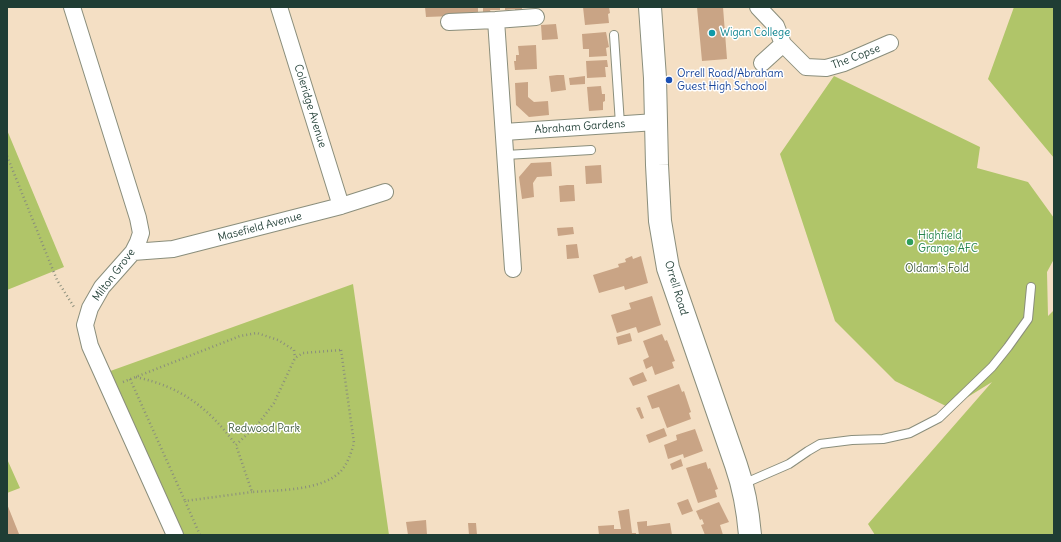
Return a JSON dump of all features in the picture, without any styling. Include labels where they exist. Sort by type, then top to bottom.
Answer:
[{"type":"highway","name":"Orrell Road","points":[[650,7],[655,78],[660,221],[668,268],[742,484],[748,510],[750,535]]},
{"type":"street","name":"Milton Grove","points":[[72,7],[138,218],[141,233],[133,252],[102,287],[90,308],[85,325]]},
{"type":"street","name":"Coleridge Avenue","points":[[279,7],[341,206]]},
{"type":"street","name":"The Copse","points":[[758,7],[776,26],[783,44],[806,67],[826,68],[844,63],[890,43]]},
{"type":"street","points":[[449,22],[536,17]]},
{"type":"street","points":[[496,20],[513,269]]},
{"type":"street","points":[[762,63],[783,44]]},
{"type":"street","name":"Abraham Gardens","points":[[504,132],[656,122]]},
{"type":"street","name":"Masefield Avenue","points":[[133,252],[174,249],[341,206],[385,192]]},
{"type":"street","points":[[85,325],[90,346],[175,535]]},
{"type":"lane","points":[[614,35],[620,124]]},
{"type":"lane","points":[[506,155],[591,150]]},
{"type":"lane","points":[[742,484],[789,464],[820,444],[852,440],[882,439],[910,433],[939,418],[992,367],[1028,319],[1031,287]]},
{"type":"path","points":[[7,156],[56,280],[85,325]]},
{"type":"path","points":[[108,388],[240,336],[257,334],[278,340],[294,350],[295,358],[274,404],[258,424],[236,445]]},
{"type":"path","points":[[185,501],[317,485],[340,471],[350,456],[354,443],[341,350],[303,353],[295,358]]},
{"type":"path","points":[[136,377],[155,381],[173,388],[189,397],[207,412],[226,431],[236,445],[252,492]]},
{"type":"path","points":[[130,379],[200,535]]},
{"type":"green space","points":[[1014,7],[1054,7],[1054,158],[988,79]]},
{"type":"green space","name":"Oldam's Fold","points":[[834,76],[980,147],[977,168],[1028,182],[1054,218],[1054,259],[1047,272],[1048,316],[1054,310],[1054,535],[875,535],[868,524],[992,382],[950,408],[895,381],[835,321],[780,154]]},
{"type":"green space","points":[[7,130],[64,267],[7,290]]},
{"type":"green space","name":"Redwood Park","points":[[353,284],[389,535],[175,535],[102,374]]},
{"type":"green space","points":[[7,459],[20,488],[7,493]]},
{"type":"building","points":[[425,7],[478,7],[478,15],[426,17]]},
{"type":"building","points":[[483,7],[500,7],[500,10],[490,10],[491,13],[483,13]]},
{"type":"building","points":[[505,7],[522,7],[522,11],[515,12],[515,9],[505,10]]},
{"type":"building","points":[[583,7],[609,7],[609,23],[585,25]]},
{"type":"building","name":"Wigan College","points":[[697,7],[723,7],[727,59],[702,61]]},
{"type":"building","points":[[556,24],[558,39],[542,40],[541,25]]},
{"type":"building","points":[[606,32],[609,47],[606,48],[607,56],[589,57],[589,49],[583,49],[582,34]]},
{"type":"building","points":[[536,45],[537,69],[515,70],[514,61],[516,61],[516,55],[519,55],[518,46]]},
{"type":"building","points":[[607,60],[608,67],[605,67],[606,77],[587,78],[586,61]]},
{"type":"building","points":[[564,75],[566,90],[551,92],[549,76]]},
{"type":"building","points":[[585,76],[585,84],[570,85],[569,78]]},
{"type":"building","points":[[528,82],[528,97],[534,102],[548,101],[549,115],[529,117],[516,105],[515,83]]},
{"type":"building","points":[[601,86],[602,94],[605,94],[603,110],[589,111],[587,87]]},
{"type":"building","points":[[551,162],[552,176],[537,177],[533,183],[534,197],[522,199],[519,177],[531,163]]},
{"type":"building","points":[[601,165],[602,183],[586,184],[585,166]]},
{"type":"building","points":[[574,185],[575,201],[560,202],[559,186]]},
{"type":"building","points":[[573,227],[574,234],[558,236],[557,228]]},
{"type":"building","points":[[577,244],[579,258],[567,259],[566,245]]},
{"type":"building","points":[[632,256],[633,259],[641,256],[648,283],[625,290],[624,286],[599,293],[593,275],[619,267],[618,264],[626,262],[625,259]]},
{"type":"building","points":[[652,296],[661,325],[638,333],[636,327],[617,333],[611,315],[631,309],[629,303]]},
{"type":"building","points":[[630,333],[632,341],[618,345],[616,337]]},
{"type":"building","points":[[662,334],[665,341],[667,340],[675,361],[672,362],[674,368],[655,375],[652,366],[646,369],[643,360],[649,357],[643,341]]},
{"type":"building","points":[[643,372],[647,381],[633,386],[629,378]]},
{"type":"building","points":[[679,384],[682,392],[684,391],[691,412],[689,413],[691,419],[667,428],[659,407],[652,409],[647,396]]},
{"type":"building","points":[[640,407],[644,418],[641,419],[636,408]]},
{"type":"building","points":[[664,428],[667,436],[649,443],[646,435]]},
{"type":"building","points":[[695,429],[703,451],[684,458],[683,454],[668,459],[664,445],[677,440],[676,435]]},
{"type":"building","points":[[681,459],[683,466],[672,470],[670,464]]},
{"type":"building","points":[[706,462],[708,469],[710,468],[718,489],[715,490],[717,497],[698,503],[686,468]]},
{"type":"building","points":[[688,499],[693,511],[682,515],[677,503]]},
{"type":"building","points":[[719,502],[729,522],[720,525],[723,535],[705,535],[701,525],[704,524],[702,519],[700,520],[696,511]]},
{"type":"building","points":[[7,504],[19,534],[7,535]]},
{"type":"building","points":[[629,509],[632,533],[636,533],[636,535],[599,535],[598,526],[614,525],[614,529],[621,529],[618,511]]},
{"type":"building","points":[[426,520],[427,535],[408,535],[406,522]]},
{"type":"building","points":[[647,521],[647,526],[670,523],[672,535],[639,535],[637,522]]},
{"type":"building","points":[[468,523],[476,523],[477,535],[469,535]]},
{"type":"place","name":"Wigan College","points":[[712,33]]},
{"type":"place","name":"Orrell Road/Abraham Guest High School","points":[[669,80]]},
{"type":"place","name":"Highfield Grange AFC","points":[[910,242]]}]
